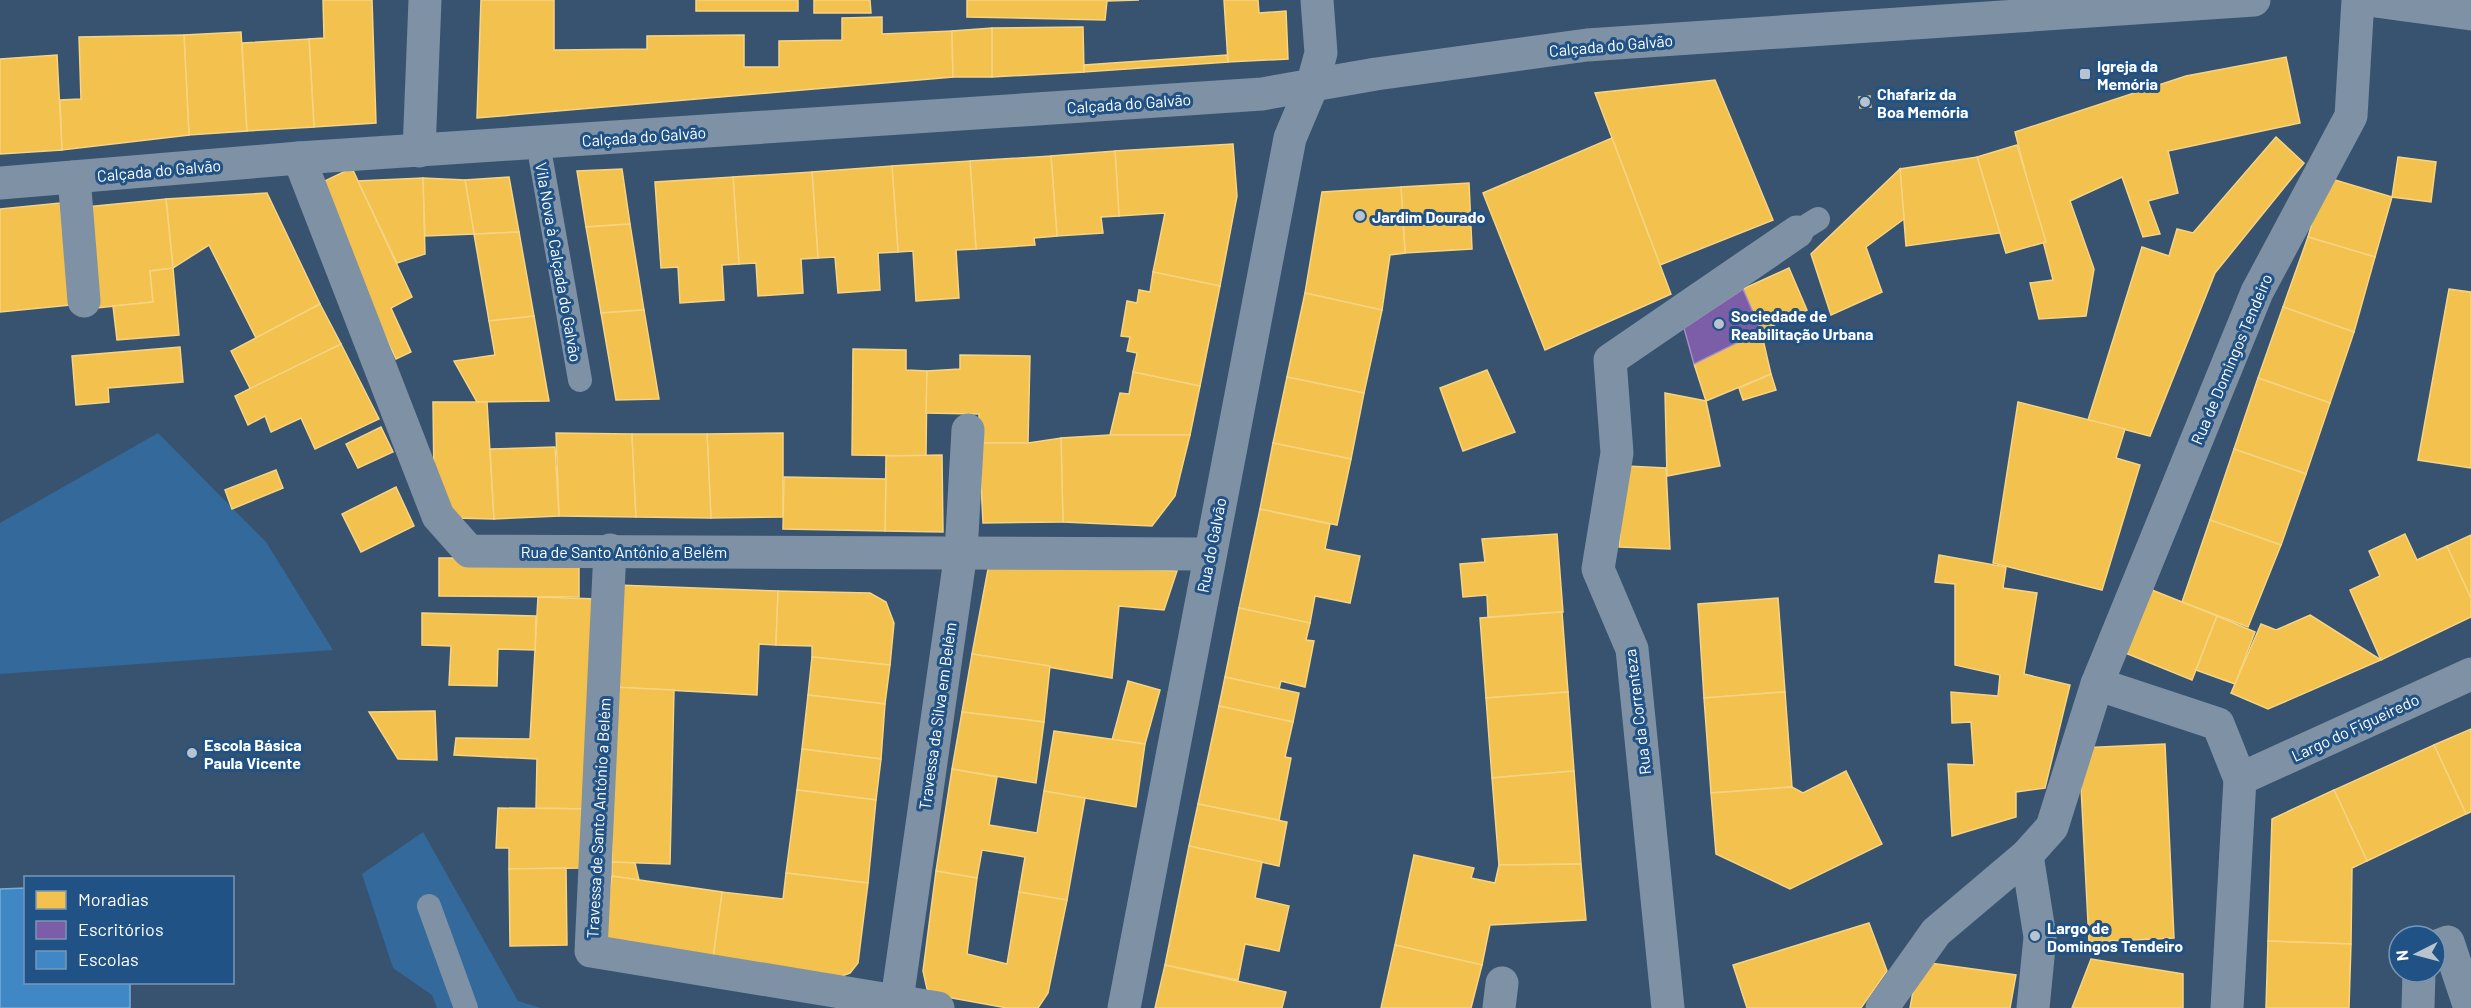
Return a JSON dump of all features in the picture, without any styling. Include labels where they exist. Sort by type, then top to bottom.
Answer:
[{"type":"street","points":[[419,151],[425,0]]},
{"type":"street","name":"Rua do Galvão","points":[[1124,1008],[1290,138],[1312,86],[1321,53],[1317,0]]},
{"type":"street","name":"Calçada do Galvão","points":[[0,183],[299,158],[1250,95],[1376,74],[1587,45],[1927,10],[2254,0]]},
{"type":"street","name":"Rua de Domingos Tendeiro","points":[[2097,684],[2257,292],[2351,116],[2358,0]]},
{"type":"street","points":[[2368,0],[2471,14]]},
{"type":"street","name":"Rua de Santo António a Belém","points":[[299,158],[438,516],[469,551],[1209,554]]},
{"type":"street","points":[[74,177],[84,301]]},
{"type":"street","name":"Rua da Correnteza","points":[[1668,1008],[1632,649],[1598,569],[1617,453],[1610,360],[1808,226]]},
{"type":"street","name":"Travessa da Silva em Belém","points":[[897,1000],[961,552],[968,430]]},
{"type":"street","name":"Travessa de Santo António a Belém","points":[[610,550],[591,951],[938,1008]]},
{"type":"street","name":"Largo do Figueiredo","points":[[2240,779],[2471,674]]},
{"type":"street","points":[[1882,1008],[1936,932],[2026,855],[2052,826],[2097,684],[2218,724],[2240,779],[2227,1008]]},
{"type":"street","points":[[2026,855],[2040,937],[2033,1008]]},
{"type":"street","points":[[2447,942],[2470,1008]]},
{"type":"street","points":[[2418,1008],[2419,984]]},
{"type":"lane","name":"Vila Nova à Calçada do Galvão","points":[[538,143],[580,380]]},
{"type":"lane","points":[[429,906],[466,1008]]},
{"type":"shaded area","points":[[158,433],[266,542],[333,650],[0,674],[0,523]]},
{"type":"shaded area","points":[[423,832],[518,1001],[541,1008],[437,1008],[432,995],[393,968],[362,874]]},
{"type":"building: Moradias","points":[[323,0],[372,0],[376,123],[314,127],[309,39],[324,38]]},
{"type":"building: Moradias","points":[[481,0],[554,0],[554,50],[647,49],[647,36],[744,35],[744,67],[779,67],[779,41],[842,40],[842,18],[882,17],[882,34],[952,31],[953,77],[477,118]]},
{"type":"building: Moradias","points":[[696,0],[798,0],[798,11],[696,11]]},
{"type":"building: Moradias","points":[[814,0],[870,0],[871,13],[814,13]]},
{"type":"building: Moradias","points":[[967,0],[1139,0],[1107,1],[1105,20],[967,17]]},
{"type":"building: Moradias","points":[[1224,0],[1258,0],[1259,13],[1286,11],[1288,59],[1228,62]]},
{"type":"building: Moradias","points":[[1083,27],[1084,72],[992,77],[992,28]]},
{"type":"building: Moradias","points":[[992,28],[992,77],[953,77],[952,31]]},
{"type":"building: Moradias","points":[[241,32],[247,131],[189,135],[184,35]]},
{"type":"building: Moradias","points":[[184,35],[189,135],[62,150],[60,100],[81,99],[79,37]]},
{"type":"building: Moradias","points":[[309,39],[314,127],[247,131],[242,43]]},
{"type":"building: Moradias","points":[[57,55],[62,150],[0,154],[0,59]]},
{"type":"building: Moradias","points":[[1227,55],[1228,62],[1084,72],[1084,65]]},
{"type":"building: Moradias","points":[[2286,57],[2300,123],[2168,151],[2178,193],[2148,201],[2160,234],[2143,237],[2122,177],[2070,201],[2094,269],[2086,316],[2039,319],[2030,283],[2053,280],[2015,132],[2186,76]]},
{"type":"building: Moradias","points":[[1715,80],[1773,220],[1660,265],[1595,93]]},
{"type":"building: Moradias","name":"Chafariz da Boa Memória","points":[[1870,96],[1871,107],[1860,108],[1859,97]]},
{"type":"building: Moradias","points":[[2276,137],[2304,163],[2215,273],[2150,436],[2088,420],[2142,247],[2169,256],[2177,229],[2193,233]]},
{"type":"building: Moradias","points":[[1612,138],[1671,294],[1545,350],[1483,193]]},
{"type":"building: Moradias","points":[[1233,144],[1237,196],[1220,286],[1153,272],[1165,213],[1119,216],[1115,151]]},
{"type":"building: Moradias","points":[[2017,145],[2046,242],[2006,253],[1977,157]]},
{"type":"building: Moradias","points":[[1115,151],[1119,216],[1101,217],[1103,233],[1057,236],[1051,156]]},
{"type":"building: Moradias","points":[[1051,156],[1057,236],[1034,238],[1035,245],[976,249],[970,161]]},
{"type":"building: Moradias","points":[[1977,157],[2000,233],[1906,246],[1900,169]]},
{"type":"building: Moradias","points":[[2398,157],[2436,162],[2431,202],[2392,197]]},
{"type":"building: Moradias","points":[[970,161],[976,249],[956,250],[959,298],[916,301],[913,251],[898,252],[892,166]]},
{"type":"building: Moradias","points":[[892,166],[898,252],[878,253],[880,290],[838,293],[835,257],[818,258],[812,172]]},
{"type":"building: Moradias","points":[[352,168],[412,297],[391,308],[411,352],[396,359],[314,186]]},
{"type":"building: Moradias","points":[[622,169],[630,224],[586,227],[577,171]]},
{"type":"building: Moradias","points":[[1900,169],[1904,219],[1866,247],[1882,292],[1831,315],[1811,254]]},
{"type":"building: Moradias","points":[[812,172],[818,258],[801,259],[803,293],[758,296],[756,263],[739,264],[733,177]]},
{"type":"building: Moradias","points":[[509,177],[519,232],[474,234],[465,180]]},
{"type":"building: Moradias","points":[[733,177],[739,264],[722,265],[724,300],[680,303],[678,267],[661,268],[655,182]]},
{"type":"building: Moradias","points":[[2325,177],[2392,197],[2375,257],[2308,237]]},
{"type":"building: Moradias","points":[[423,178],[425,254],[397,263],[358,181]]},
{"type":"building: Moradias","points":[[423,178],[465,180],[474,234],[425,236]]},
{"type":"building: Moradias","points":[[1469,183],[1472,249],[1405,253],[1401,187]]},
{"type":"building: Moradias","points":[[1401,187],[1405,253],[1390,255],[1382,310],[1305,293],[1322,192]]},
{"type":"building: Moradias","points":[[267,193],[320,304],[256,338],[209,245],[173,268],[166,199]]},
{"type":"building: Moradias","points":[[166,199],[173,268],[150,271],[153,302],[97,308],[86,207]]},
{"type":"building: Moradias","points":[[60,203],[70,305],[0,312],[0,209]]},
{"type":"building: Moradias","points":[[630,224],[644,310],[601,313],[586,227]]},
{"type":"building: Moradias","points":[[519,232],[534,316],[489,321],[474,234]]},
{"type":"building: Moradias","points":[[2308,237],[2375,257],[2354,332],[2283,307]]},
{"type":"building: Moradias","points":[[173,268],[179,335],[117,340],[113,306],[153,302],[150,271]]},
{"type":"building: Moradias","points":[[1789,268],[1807,310],[1761,331],[1743,289]]},
{"type":"building: Moradias","points":[[1153,272],[1220,286],[1200,386],[1133,372],[1137,353],[1127,351],[1130,337],[1121,336],[1127,301],[1137,303],[1139,290],[1150,292]]},
{"type":"building: Moradias","points":[[2449,289],[2471,292],[2471,468],[2418,460]]},
{"type":"building: Moradias","points":[[1305,293],[1382,310],[1364,393],[1287,377]]},
{"type":"building: Moradias","points":[[320,304],[341,344],[251,390],[231,351]]},
{"type":"building: Moradias","points":[[2283,307],[2354,332],[2330,403],[2258,378]]},
{"type":"building: Moradias","points":[[644,310],[659,399],[616,400],[601,313]]},
{"type":"building: Moradias","points":[[534,316],[549,401],[477,402],[454,361],[495,355],[489,321]]},
{"type":"building: Moradias","points":[[1761,331],[1771,374],[1706,401],[1694,364]]},
{"type":"building: Moradias","points":[[341,344],[379,419],[315,449],[301,418],[271,432],[265,416],[248,425],[235,396]]},
{"type":"building: Moradias","points":[[180,347],[183,382],[108,388],[109,402],[76,405],[72,356]]},
{"type":"building: Moradias","points":[[853,349],[906,350],[906,370],[927,371],[926,456],[852,455]]},
{"type":"building: Moradias","points":[[960,355],[1030,356],[1028,443],[979,443],[979,414],[926,413],[927,371],[960,369]]},
{"type":"building: Moradias","points":[[1487,370],[1515,432],[1463,451],[1440,388]]},
{"type":"building: Moradias","points":[[1133,372],[1200,386],[1190,435],[1110,435],[1120,393],[1129,394]]},
{"type":"building: Moradias","points":[[1771,374],[1776,390],[1743,400],[1739,388]]},
{"type":"building: Moradias","points":[[1287,377],[1364,393],[1351,459],[1273,443]]},
{"type":"building: Moradias","points":[[2258,378],[2330,403],[2306,474],[2234,449]]},
{"type":"building: Moradias","points":[[1665,393],[1706,401],[1720,466],[1667,476]]},
{"type":"building: Moradias","points":[[433,402],[487,402],[494,519],[452,518],[434,481]]},
{"type":"building: Moradias","points":[[2018,402],[2125,429],[2116,458],[2140,465],[2102,590],[1993,563]]},
{"type":"building: Moradias","points":[[381,427],[393,452],[358,468],[346,444]]},
{"type":"building: Moradias","points":[[556,433],[632,434],[636,517],[559,516]]},
{"type":"building: Moradias","points":[[783,433],[783,517],[711,518],[707,434]]},
{"type":"building: Moradias","points":[[632,434],[707,434],[711,518],[636,517]]},
{"type":"building: Moradias","points":[[1110,435],[1190,435],[1175,496],[1152,526],[1063,522],[1061,438]]},
{"type":"building: Moradias","points":[[1061,438],[1063,522],[983,523],[979,443],[1028,443]]},
{"type":"building: Moradias","points":[[1273,443],[1351,459],[1337,525],[1260,509]]},
{"type":"building: Moradias","points":[[555,447],[559,516],[494,519],[490,449]]},
{"type":"building: Moradias","points":[[2234,449],[2306,474],[2281,545],[2210,520]]},
{"type":"building: Moradias","points":[[942,455],[943,532],[885,531],[886,456]]},
{"type":"building: Moradias","points":[[1626,466],[1666,468],[1670,549],[1619,547]]},
{"type":"building: Moradias","points":[[276,470],[283,488],[232,509],[225,490]]},
{"type":"building: Moradias","points":[[784,477],[886,479],[885,531],[783,529]]},
{"type":"building: Moradias","points":[[396,487],[414,526],[361,552],[342,514]]},
{"type":"building: Moradias","points":[[1260,509],[1330,524],[1325,549],[1360,556],[1350,603],[1315,596],[1310,623],[1239,608]]},
{"type":"building: Moradias","points":[[2210,520],[2281,545],[2248,627],[2182,602]]},
{"type":"building: Moradias","points":[[1557,534],[1563,612],[1488,617],[1487,595],[1463,597],[1460,564],[1485,562],[1482,539]]},
{"type":"building: Moradias","points":[[2405,534],[2417,560],[2447,546],[2471,598],[2471,617],[2381,660],[2350,590],[2380,576],[2369,551]]},
{"type":"building: Moradias","points":[[2471,535],[2471,598],[2447,546]]},
{"type":"building: Moradias","points":[[1939,555],[2006,567],[2003,588],[2037,593],[2024,674],[2070,685],[2045,788],[2016,792],[2016,817],[1952,836],[1948,764],[1974,765],[1971,722],[1952,723],[1951,692],[1998,696],[2000,675],[1955,665],[1955,584],[1935,582]]},
{"type":"building: Moradias","points":[[439,558],[579,558],[579,597],[439,596]]},
{"type":"building: Moradias","points":[[989,564],[1177,571],[1164,610],[1119,606],[1112,678],[972,654]]},
{"type":"building: Moradias","points":[[617,585],[778,591],[776,645],[759,644],[757,695],[612,687]]},
{"type":"building: Moradias","points":[[2147,588],[2217,616],[2192,680],[2123,652]]},
{"type":"building: Moradias","points":[[778,591],[870,593],[886,602],[894,623],[890,665],[812,657],[812,646],[776,645]]},
{"type":"building: Moradias","points":[[538,597],[598,599],[589,809],[536,808],[537,759],[454,755],[456,738],[530,739]]},
{"type":"building: Moradias","points":[[1778,598],[1785,692],[1704,698],[1698,604]]},
{"type":"building: Moradias","points":[[1239,608],[1310,623],[1306,640],[1314,641],[1305,687],[1281,681],[1279,689],[1225,677]]},
{"type":"building: Moradias","points":[[1562,612],[1568,692],[1486,698],[1480,618]]},
{"type":"building: Moradias","points":[[422,613],[536,616],[535,650],[498,649],[497,686],[449,685],[451,646],[422,645]]},
{"type":"building: Moradias","points":[[2310,615],[2381,660],[2268,709],[2231,693],[2261,624],[2276,630]]},
{"type":"building: Moradias","points":[[2217,616],[2255,632],[2235,684],[2196,670]]},
{"type":"building: Moradias","points":[[972,654],[1050,666],[1044,722],[962,712]]},
{"type":"building: Moradias","points":[[812,657],[890,665],[885,704],[808,695]]},
{"type":"building: Moradias","points":[[1225,677],[1299,693],[1293,722],[1219,706]]},
{"type":"building: Moradias","points":[[1128,681],[1160,690],[1145,744],[1112,740]]},
{"type":"building: Moradias","points":[[612,687],[674,690],[670,864],[612,862]]},
{"type":"building: Moradias","points":[[1568,692],[1574,771],[1492,778],[1486,698]]},
{"type":"building: Moradias","points":[[1785,692],[1792,787],[1711,793],[1704,698]]},
{"type":"building: Moradias","points":[[808,695],[885,704],[881,759],[802,749]]},
{"type":"building: Moradias","points":[[1219,706],[1293,722],[1285,757],[1291,758],[1279,820],[1198,804]]},
{"type":"building: Moradias","points":[[435,711],[437,760],[398,759],[369,712]]},
{"type":"building: Moradias","points":[[962,712],[1044,722],[1036,783],[952,769]]},
{"type":"building: Moradias","points":[[2471,729],[2471,812],[2466,814],[2434,745]]},
{"type":"building: Moradias","points":[[1054,731],[1145,744],[1136,807],[1044,791]]},
{"type":"building: Moradias","points":[[2165,744],[2174,938],[2089,942],[2079,748]]},
{"type":"building: Moradias","points":[[2434,745],[2466,814],[2367,861],[2334,790]]},
{"type":"building: Moradias","points":[[802,749],[881,759],[876,800],[797,790]]},
{"type":"building: Moradias","points":[[952,769],[997,777],[989,825],[1037,833],[1044,791],[1085,798],[1067,900],[1019,892],[1025,857],[982,850],[977,878],[936,871]]},
{"type":"building: Moradias","points":[[1574,771],[1581,864],[1499,865],[1492,778]]},
{"type":"building: Moradias","points":[[1846,771],[1882,844],[1790,889],[1716,854],[1711,793],[1792,787],[1803,793]]},
{"type":"building: Moradias","points":[[797,790],[876,800],[868,883],[786,873]]},
{"type":"building: Moradias","points":[[2334,790],[2367,861],[2352,868],[2351,944],[2268,941],[2272,819]]},
{"type":"building: Moradias","points":[[1198,804],[1287,822],[1279,866],[1189,846]]},
{"type":"building: Moradias","points":[[498,808],[589,809],[584,868],[509,869],[509,848],[496,848]]},
{"type":"building: Moradias","points":[[1189,846],[1262,862],[1255,898],[1289,906],[1279,951],[1245,944],[1238,980],[1165,965]]},
{"type":"building: Moradias","points":[[1414,855],[1474,868],[1471,878],[1495,883],[1499,865],[1581,864],[1586,920],[1490,925],[1482,965],[1395,945]]},
{"type":"building: Moradias","points":[[612,862],[635,863],[639,880],[612,876]]},
{"type":"building: Moradias","points":[[566,868],[567,945],[510,946],[509,869]]},
{"type":"building: Moradias","points":[[936,871],[977,878],[967,954],[1007,964],[1019,892],[1067,900],[1048,993],[1038,1008],[1007,1008],[941,996],[927,989],[923,971]]},
{"type":"building: Moradias","points":[[786,873],[868,883],[858,963],[850,973],[836,978],[713,958],[722,892],[783,899]]},
{"type":"building: Moradias","points":[[612,876],[722,892],[713,958],[602,941]]},
{"type":"building: Moradias","points":[[1869,923],[1887,971],[1861,1008],[1747,1008],[1733,965]]},
{"type":"building: Moradias","points":[[2268,941],[2351,944],[2349,1008],[2266,1008]]},
{"type":"building: Moradias","points":[[1395,945],[1482,965],[1471,1008],[1381,1008]]},
{"type":"building: Moradias","points":[[2091,959],[2183,974],[2183,1008],[2072,1008]]},
{"type":"building: Moradias","points":[[1930,963],[2016,975],[2010,1008],[1910,1008],[1913,991]]},
{"type":"building: Moradias","points":[[1165,965],[1286,992],[1282,1008],[1155,1008]]},
{"type":"building: Escritórios","points":[[1743,289],[1761,331],[1694,364],[1684,328]]},
{"type":"building: Escolas","points":[[24,888],[24,984],[130,984],[130,1008],[0,1008],[0,889]]},
{"type":"place","name":"Igreja da Memória","points":[[2085,74]]},
{"type":"place","name":"Chafariz da Boa Memória","points":[[1865,102]]},
{"type":"place","name":"Jardim Dourado","points":[[1360,216]]},
{"type":"place","name":"Sociedade de Reabilitação Urbana","points":[[1719,324]]},
{"type":"place","name":"Escola Básica Paula Vicente","points":[[192,753]]},
{"type":"place","name":"Largo de Domingos Tendeiro","points":[[2035,936]]}]
